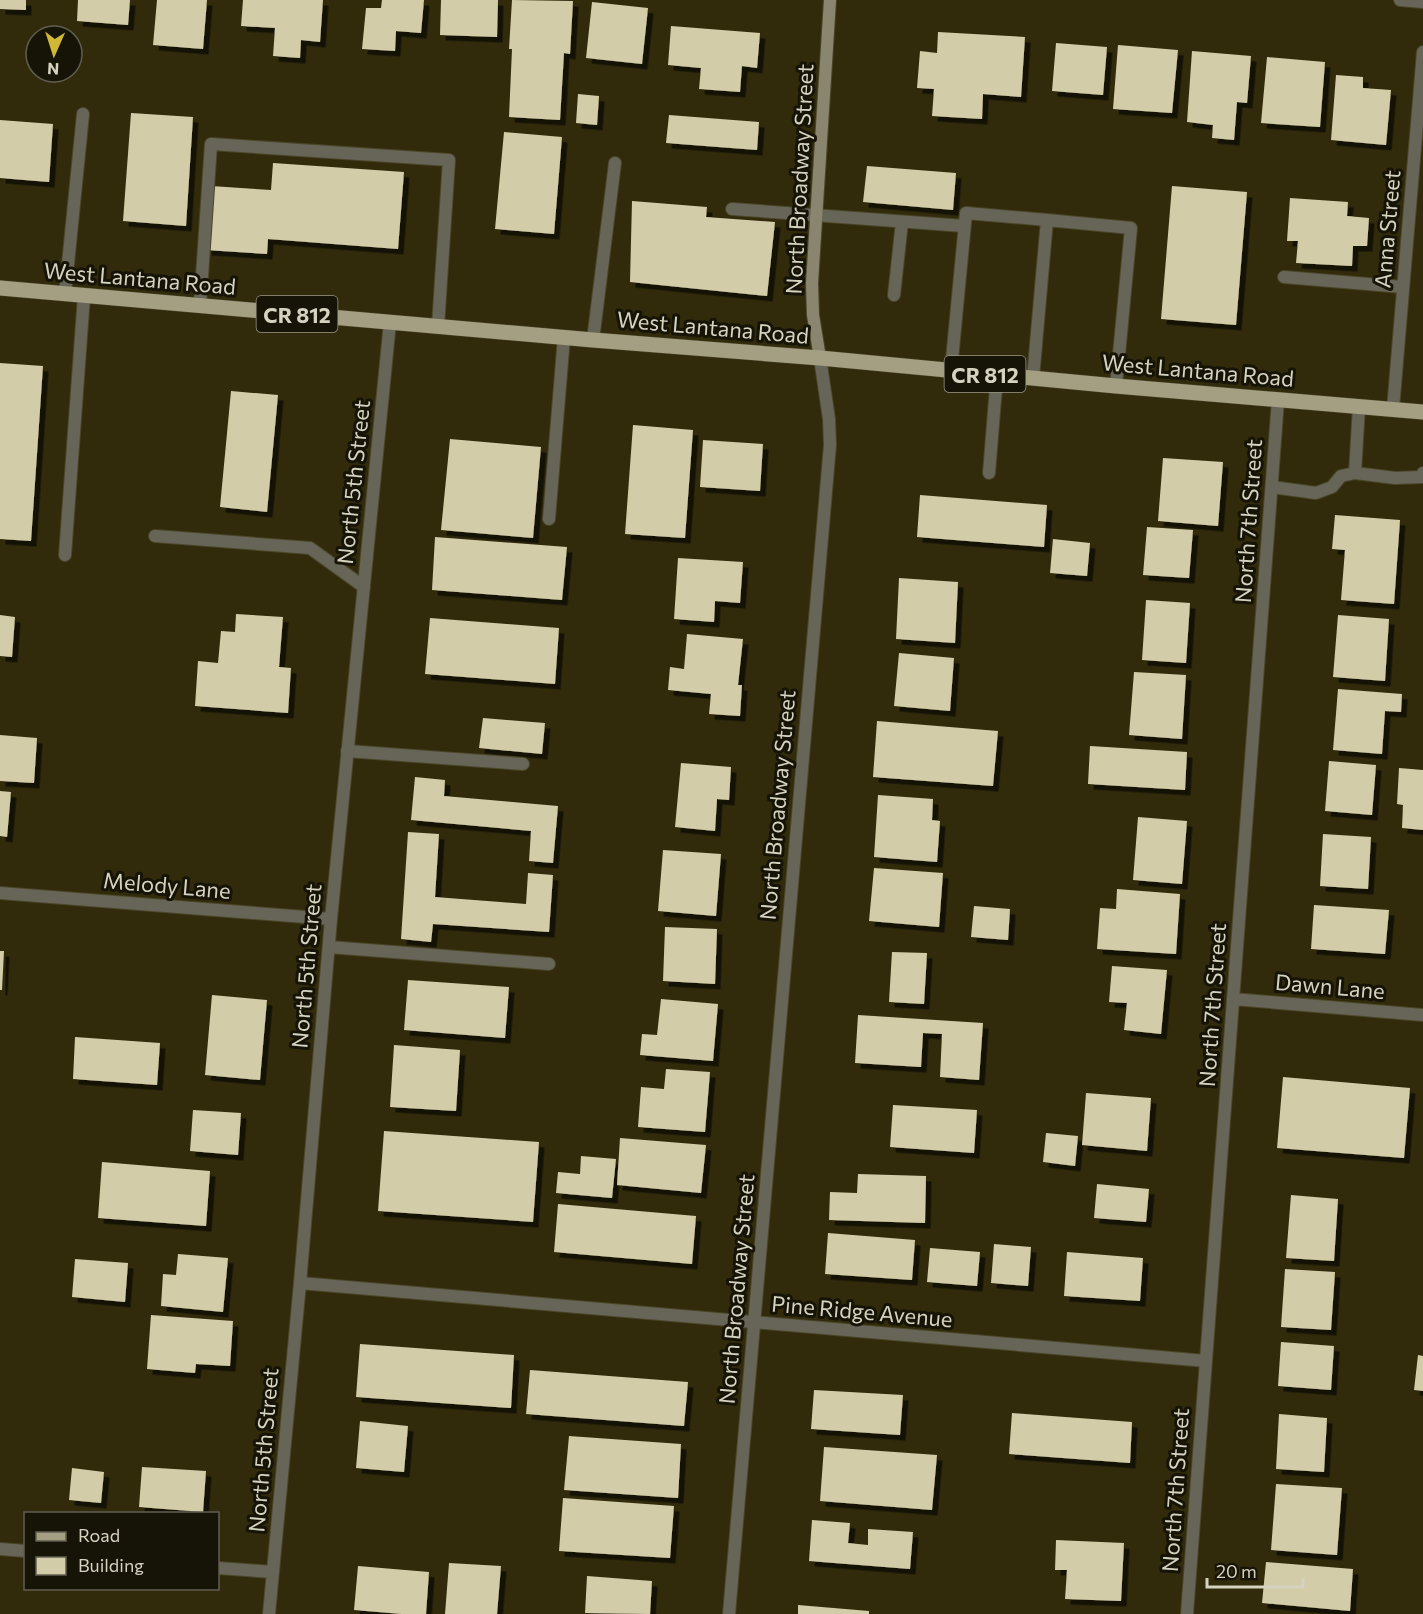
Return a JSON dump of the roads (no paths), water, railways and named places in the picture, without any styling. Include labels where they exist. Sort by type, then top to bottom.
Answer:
[{"type":"main road","name":"West Lantana Road","points":[[0,288],[1423,412]]},
{"type":"street","name":"North Broadway Street","points":[[729,1614],[830,445],[829,419],[813,315],[812,283],[830,0]]},
{"type":"street","points":[[1400,0],[1423,2]]},
{"type":"street","name":"Anna Street","points":[[1393,409],[1423,52]]},
{"type":"street","points":[[65,294],[83,114]]},
{"type":"street","points":[[200,305],[211,144],[449,160],[438,326]]},
{"type":"street","points":[[593,340],[615,163]]},
{"type":"street","points":[[732,209],[964,226]]},
{"type":"street","points":[[951,370],[966,213],[1131,228],[1116,386]]},
{"type":"street","points":[[1033,378],[1047,220]]},
{"type":"street","points":[[894,295],[902,222]]},
{"type":"street","points":[[1284,277],[1403,287]]},
{"type":"street","points":[[65,555],[84,296]]},
{"type":"street","name":"North 5th Street","points":[[269,1614],[331,919],[390,322]]},
{"type":"street","points":[[549,519],[564,337]]},
{"type":"street","points":[[989,473],[997,375]]},
{"type":"street","name":"North 7th Street","points":[[1186,1614],[1278,400]]},
{"type":"street","points":[[1355,473],[1359,406]]},
{"type":"street","points":[[1272,487],[1316,493],[1332,487],[1341,476],[1355,473],[1395,478],[1422,477],[1423,473]]},
{"type":"street","points":[[154,536],[310,548],[364,587]]},
{"type":"street","points":[[348,751],[523,764]]},
{"type":"street","name":"Melody Lane","points":[[0,893],[331,919]]},
{"type":"street","points":[[329,948],[549,964]]},
{"type":"street","name":"Dawn Lane","points":[[1233,999],[1423,1015]]},
{"type":"street","name":"Pine Ridge Avenue","points":[[300,1283],[1206,1361]]},
{"type":"street","points":[[0,1549],[24,1551]]},
{"type":"street","points":[[219,1568],[273,1572]]}]
